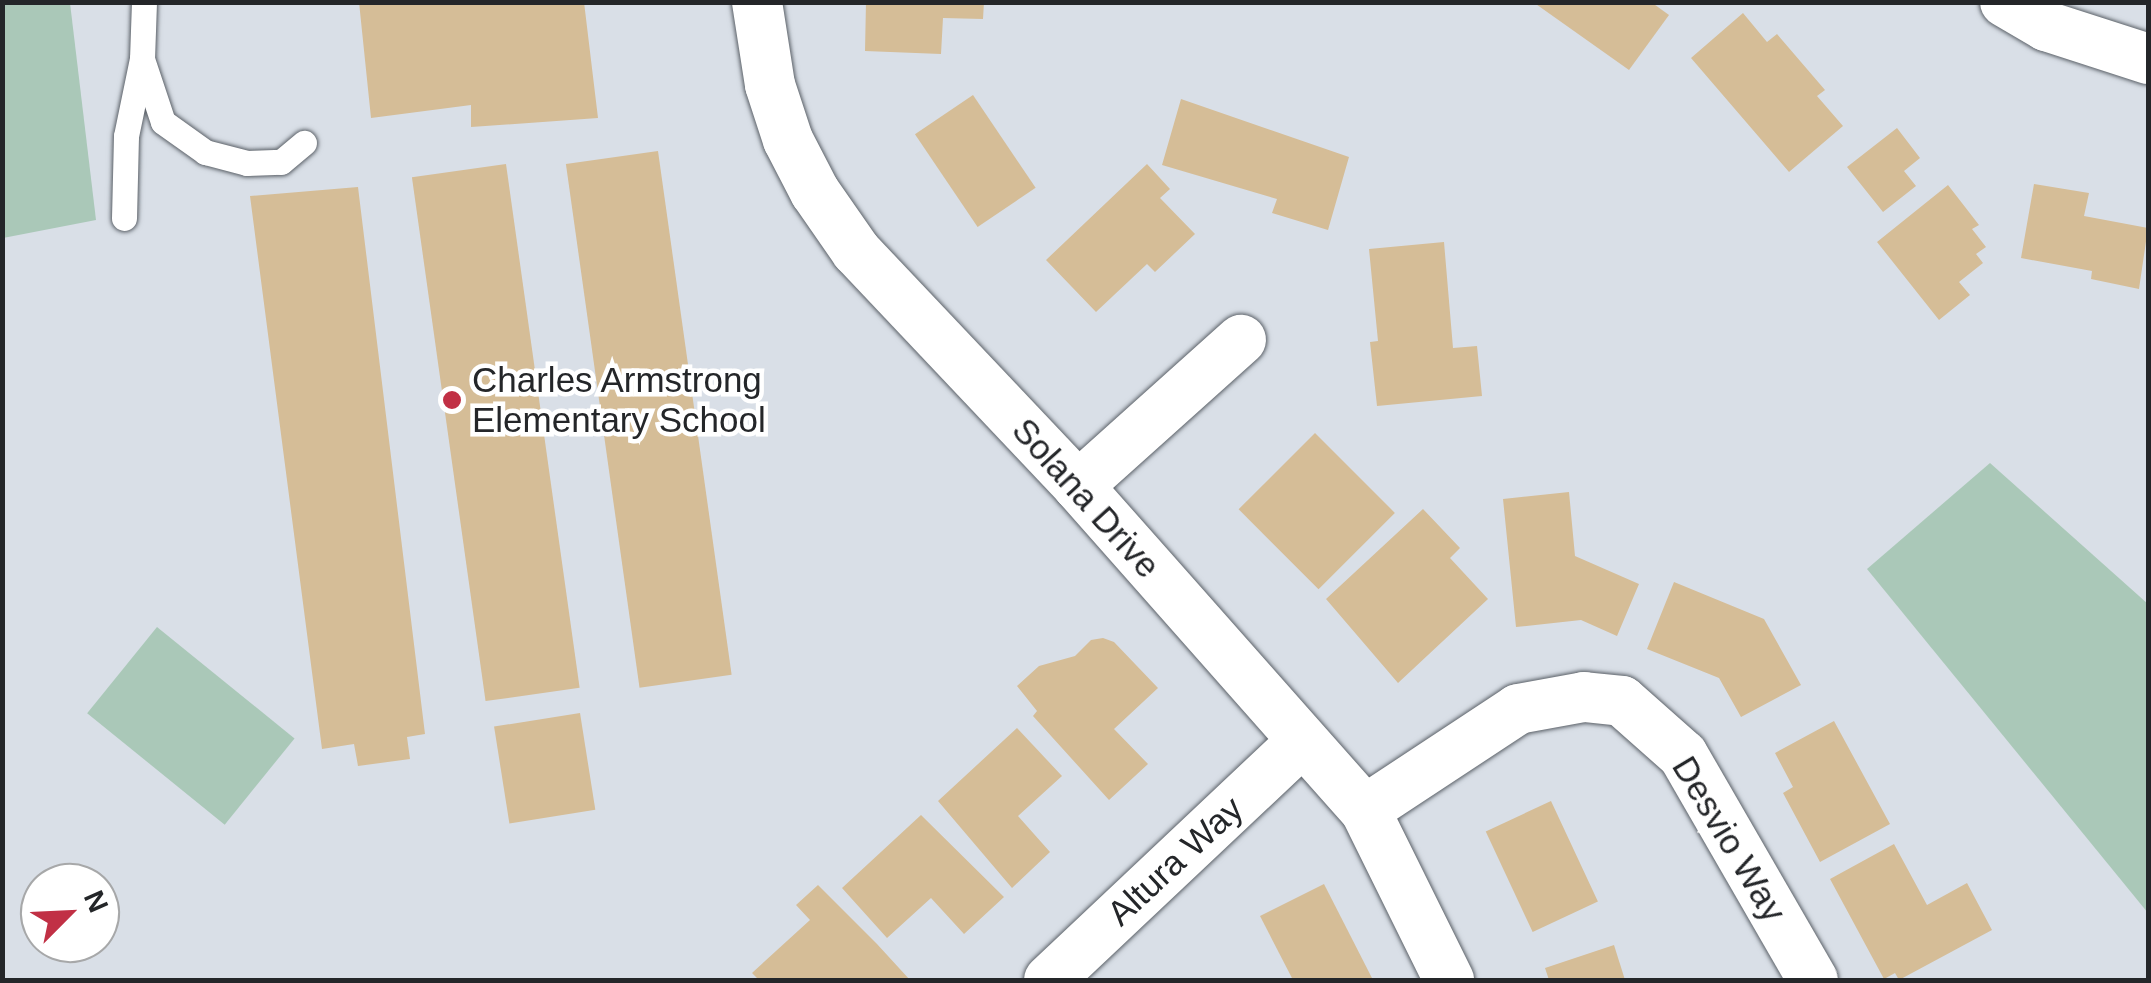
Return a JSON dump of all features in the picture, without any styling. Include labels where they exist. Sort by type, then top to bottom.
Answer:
[{"type":"street","name":"Solana Drive","points":[[757,2],[770,85],[788,140],[815,192],[856,250],[1078,486],[1366,810],[1448,980]]},
{"type":"street","points":[[2005,2],[2046,26],[2148,59]]},
{"type":"street","points":[[1078,486],[1241,340]]},
{"type":"street","name":"Desvio Way","points":[[1366,810],[1518,709],[1584,697],[1622,701],[1683,755],[1812,980]]},
{"type":"street","name":"Altura Way","points":[[1049,980],[1302,742]]},
{"type":"lane","points":[[124,218],[126,136],[142,59],[144,2]]},
{"type":"lane","points":[[142,59],[163,122],[205,152],[247,163],[280,162],[304,142]]},
{"type":"green space","points":[[3,2],[70,3],[96,220],[3,238]]},
{"type":"green space","points":[[1990,463],[2148,604],[2148,913],[1867,569]]},
{"type":"green space","points":[[157,627],[295,738],[225,825],[87,713]]},
{"type":"building","points":[[359,2],[584,2],[598,118],[471,127],[471,105],[371,118]]},
{"type":"building","points":[[866,2],[984,2],[983,19],[943,18],[941,54],[865,51]]},
{"type":"building","points":[[1533,2],[1651,2],[1669,15],[1629,70]]},
{"type":"building","points":[[1743,13],[1767,42],[1777,34],[1825,90],[1817,96],[1843,126],[1789,172],[1691,58]]},
{"type":"building","points":[[973,95],[1036,188],[978,227],[915,134]]},
{"type":"building","points":[[1181,99],[1349,157],[1328,230],[1272,213],[1277,199],[1162,165]]},
{"type":"building","points":[[1897,128],[1920,158],[1904,171],[1916,186],[1883,212],[1847,167]]},
{"type":"building","points":[[658,151],[732,675],[640,688],[566,164]]},
{"type":"building","points":[[506,164],[580,688],[486,701],[412,177]]},
{"type":"building","points":[[1147,164],[1170,189],[1160,198],[1195,234],[1155,272],[1147,264],[1096,312],[1046,260]]},
{"type":"building","points":[[2034,184],[2089,193],[2084,216],[2148,228],[2139,289],[2091,279],[2092,271],[2021,258]]},
{"type":"building","points":[[1948,185],[1979,225],[1972,229],[1986,247],[1976,254],[1983,263],[1959,282],[1970,295],[1939,320],[1877,242]]},
{"type":"building","points":[[358,187],[425,734],[407,737],[410,759],[358,766],[354,744],[322,749],[250,196]]},
{"type":"building","points":[[1444,242],[1453,348],[1477,346],[1482,396],[1377,406],[1370,342],[1378,341],[1369,249]]},
{"type":"building","points":[[1315,433],[1395,513],[1319,589],[1239,509]]},
{"type":"building","points":[[1569,492],[1575,556],[1639,584],[1617,636],[1581,620],[1516,627],[1503,499]]},
{"type":"building","points":[[1423,509],[1460,548],[1450,558],[1488,599],[1398,683],[1326,599]]},
{"type":"building","points":[[1674,582],[1764,619],[1801,685],[1741,717],[1719,678],[1647,649]]},
{"type":"building","points":[[1103,638],[1114,642],[1158,688],[1114,729],[1148,764],[1109,800],[1033,716],[1037,711],[1017,686],[1039,666],[1075,656],[1091,640]]},
{"type":"building","points":[[580,713],[595,810],[509,823],[494,727]]},
{"type":"building","points":[[1834,721],[1890,824],[1820,862],[1783,793],[1793,787],[1775,753]]},
{"type":"building","points":[[1017,728],[1062,776],[1018,816],[1050,852],[1012,888],[938,801]]},
{"type":"building","points":[[1551,801],[1598,902],[1533,932],[1486,831]]},
{"type":"building","points":[[921,815],[1004,897],[964,934],[931,898],[887,938],[842,888]]},
{"type":"building","points":[[1894,844],[1927,905],[1967,883],[1992,930],[1899,980],[1895,973],[1884,979],[1830,879]]},
{"type":"building","points":[[1324,884],[1373,980],[1293,980],[1260,916]]},
{"type":"building","points":[[818,885],[910,980],[759,980],[752,973],[810,920],[796,905]]},
{"type":"building","points":[[1614,945],[1625,980],[1549,980],[1545,968]]},
{"type":"place","name":"Charles Armstrong Elementary School","points":[[452,400]]}]
